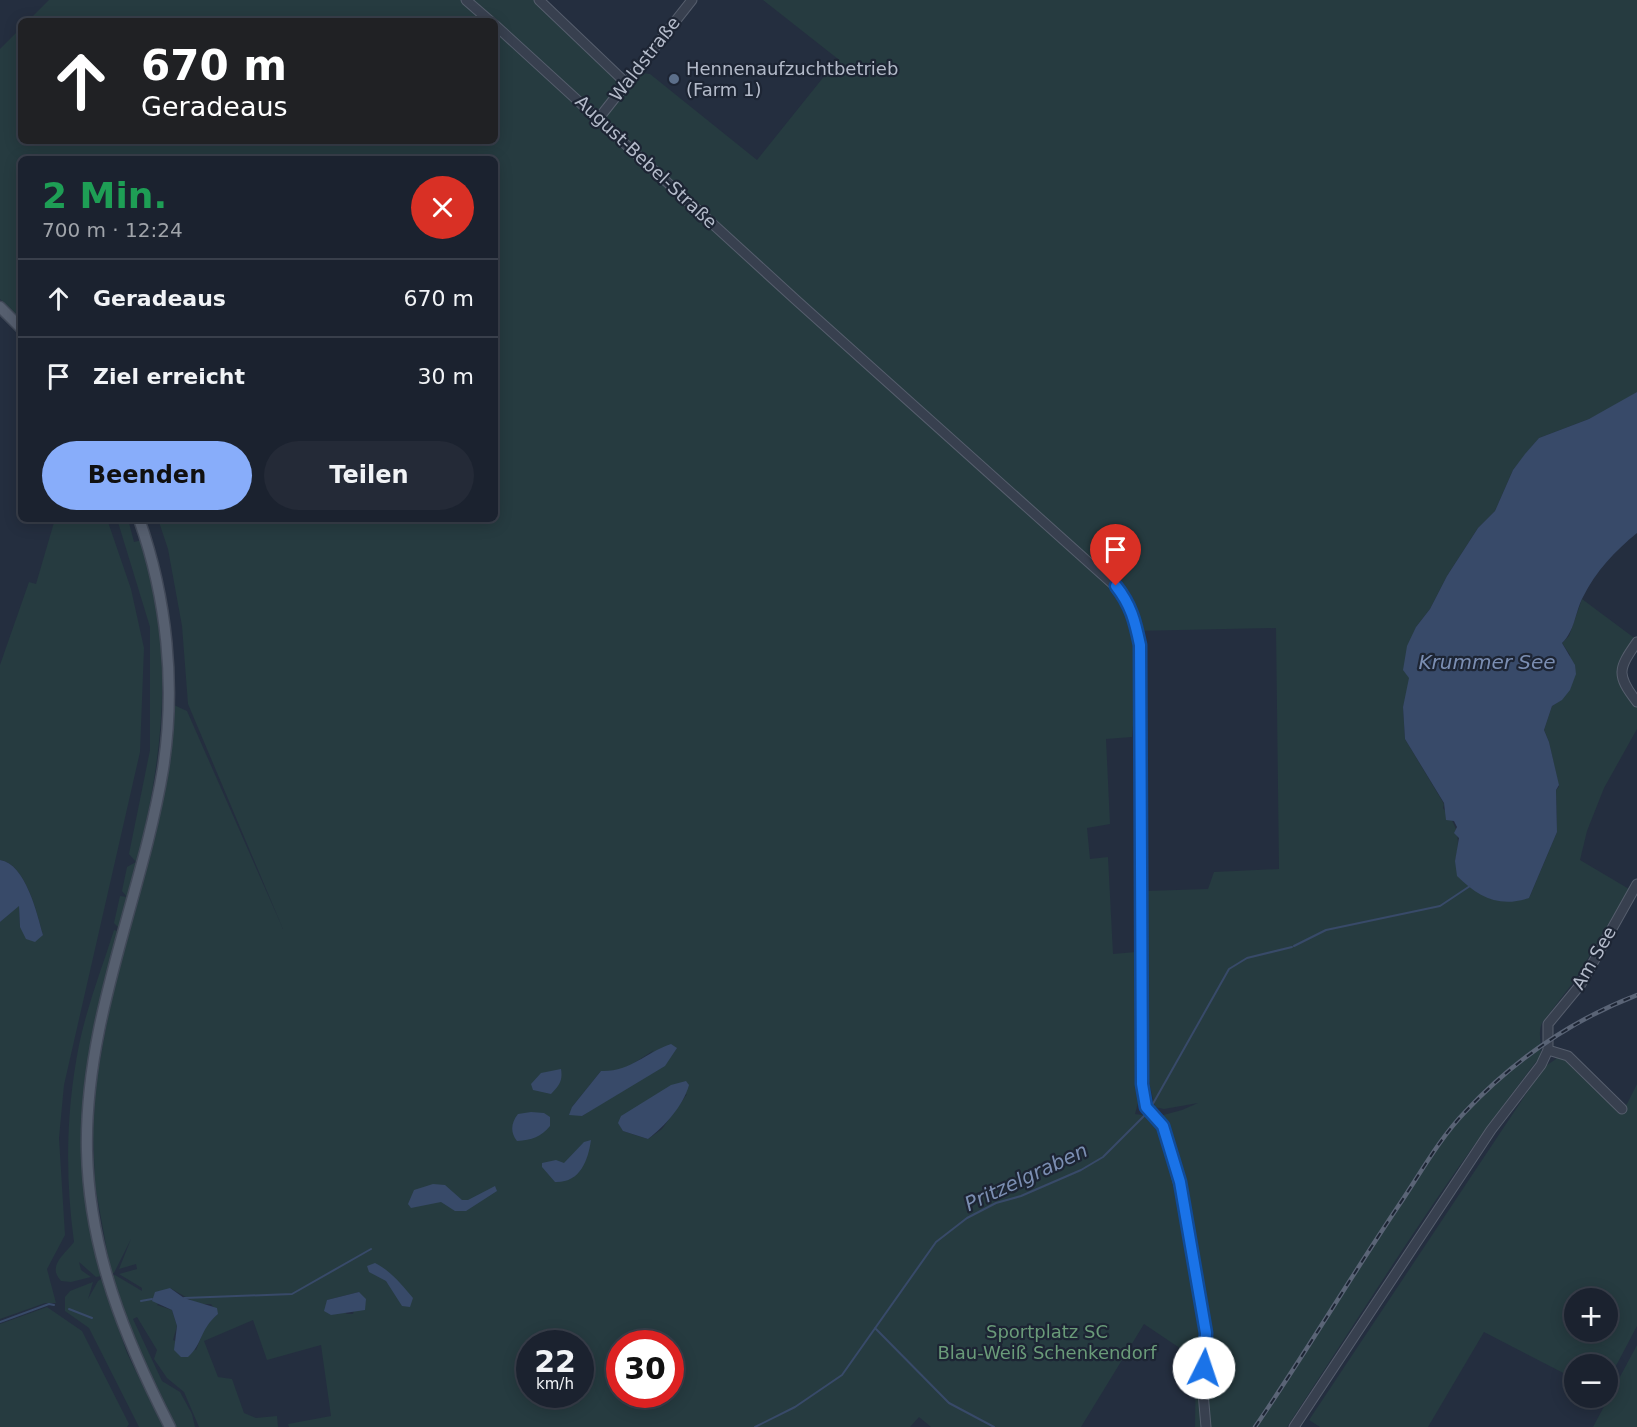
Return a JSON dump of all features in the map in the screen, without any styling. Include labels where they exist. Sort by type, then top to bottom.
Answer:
[{"type":"main road","points":[[0,307],[18,325]]},
{"type":"main road","points":[[141,522],[161,594],[169,706],[163,769],[94,1056],[87,1150],[97,1240],[111,1295],[136,1358],[170,1427]]},
{"type":"street","points":[[466,0],[487,18]]},
{"type":"street","points":[[539,0],[627,83]]},
{"type":"street","name":"Waldstraße","points":[[599,118],[692,0]]},
{"type":"street","name":"August-Bebel-Straße","points":[[498,28],[796,300],[1116,586],[1128,601],[1134,616],[1140,645],[1142,1084],[1149,1111],[1163,1126],[1186,1211],[1206,1333],[1202,1381],[1206,1427]]},
{"type":"street","points":[[1637,642],[1620,670],[1620,676],[1637,702]]},
{"type":"street","name":"Am See","points":[[1548,1050],[1547,1030],[1581,984],[1637,884]]},
{"type":"street","points":[[1294,1427],[1491,1130],[1541,1065],[1548,1050],[1568,1056],[1622,1109]]},
{"type":"green space","name":"Sportplatz SC Blau-Weiß Schenkendorf","points":[[49,0],[535,0],[623,82],[632,72],[650,74],[757,160],[838,59],[763,0],[1637,0],[1637,392],[1589,419],[1539,438],[1513,470],[1495,511],[1478,528],[1447,576],[1430,609],[1416,627],[1408,690],[1403,707],[1405,739],[1455,827],[1458,846],[1455,861],[1529,898],[1557,832],[1556,790],[1559,787],[1544,730],[1552,706],[1562,699],[1570,655],[1562,643],[1569,636],[1582,599],[1637,640],[1620,670],[1637,702],[1637,729],[1604,788],[1587,831],[1580,860],[1629,889],[1575,980],[1542,1023],[1540,1057],[1441,1193],[1287,1427],[1195,1427],[1196,1359],[1144,1324],[1081,1427],[931,1427],[919,1417],[910,1427],[289,1427],[288,1424],[331,1416],[321,1345],[267,1360],[253,1320],[204,1341],[218,1377],[232,1379],[244,1413],[256,1418],[277,1416],[278,1427],[199,1427],[184,1392],[167,1378],[154,1359],[157,1350],[137,1317],[133,1319],[162,1381],[180,1392],[192,1414],[195,1427],[176,1427],[133,1336],[111,1276],[115,1275],[142,1291],[142,1288],[119,1274],[137,1269],[136,1264],[119,1269],[131,1239],[114,1273],[111,1273],[95,1185],[93,1133],[96,1082],[112,995],[152,842],[174,705],[187,711],[283,929],[188,704],[182,626],[168,549],[159,522],[498,522],[498,156],[18,156],[18,316],[0,299],[0,49],[18,31],[18,144],[498,144],[498,18],[31,18]],"holes":[[[1276,628],[1279,869],[1214,872],[1208,889],[1145,891],[1149,1082],[1155,1107],[1164,1109],[1198,1103],[1156,1117],[1135,1114],[1138,1103],[1136,952],[1113,954],[1108,857],[1090,859],[1087,828],[1110,824],[1106,739],[1132,737],[1135,703],[1133,631]],[[654,1050],[609,1098],[582,1116],[572,1107],[601,1071],[622,1071]],[[687,1094],[662,1129],[648,1139],[623,1131]],[[170,1288],[198,1304],[211,1304],[218,1314],[206,1324],[196,1350],[173,1340],[177,1326],[172,1310],[157,1305]],[[359,1292],[353,1314],[347,1314],[327,1300]]]},
{"type":"green space","points":[[54,522],[108,522],[131,589],[144,648],[140,752],[64,1085],[59,1138],[65,1235],[47,1269],[56,1303],[45,1303],[0,1319],[0,922],[19,905],[20,927],[43,935],[34,903],[23,880],[17,870],[0,860],[0,665],[29,582],[36,584]]},
{"type":"green space","points":[[118,522],[129,522],[134,542],[142,540],[154,590],[160,637],[162,683],[160,728],[147,818],[124,914],[101,993],[92,1041],[90,1084],[92,1216],[101,1276],[96,1277],[79,1262],[81,1270],[91,1277],[71,1282],[61,1281],[57,1276],[56,1265],[74,1242],[69,1193],[68,1144],[71,1094],[79,1045],[90,1001],[114,930],[117,931],[118,927],[114,923],[120,896],[127,897],[122,891],[127,867],[136,862],[129,854],[150,750],[150,627]]},
{"type":"green space","points":[[1557,1056],[1573,1063],[1620,1110],[1627,1104],[1637,1084],[1637,1326],[1618,1362],[1618,1354],[1564,1354],[1564,1373],[1484,1332],[1428,1427],[1320,1427],[1309,1420],[1544,1067]]},
{"type":"green space","points":[[101,1279],[127,1353],[163,1427],[139,1427],[89,1328],[65,1311],[65,1297],[70,1291],[93,1282],[88,1299]]},
{"type":"green space","points":[[47,1307],[82,1331],[129,1424],[127,1427],[0,1427],[0,1324]]},
{"type":"green space","points":[[1637,1345],[1637,1427],[1593,1427],[1603,1408],[1618,1408],[1618,1380]]},
{"type":"water","name":"Krummer See","points":[[1637,392],[1637,533],[1607,562],[1580,603],[1570,633],[1562,643],[1575,665],[1576,674],[1570,690],[1562,700],[1552,706],[1544,730],[1559,785],[1556,790],[1557,832],[1529,898],[1508,902],[1490,899],[1473,890],[1457,876],[1455,861],[1459,838],[1454,833],[1457,827],[1454,821],[1446,820],[1444,803],[1405,739],[1403,707],[1409,678],[1403,670],[1407,646],[1416,627],[1430,609],[1447,576],[1478,528],[1495,511],[1513,470],[1539,438],[1589,419]]},
{"type":"water","points":[[0,860],[17,870],[29,891],[43,935],[35,942],[26,939],[20,927],[19,906],[0,922]]},
{"type":"water","points":[[671,1044],[677,1048],[665,1066],[582,1116],[569,1115],[572,1107],[601,1071],[629,1065]]},
{"type":"water","points":[[561,1069],[560,1083],[551,1094],[533,1090],[531,1084],[541,1073]]},
{"type":"water","points":[[686,1081],[689,1085],[678,1108],[667,1122],[648,1139],[623,1131],[618,1123],[621,1116],[671,1085]]},
{"type":"water","points":[[544,1113],[550,1117],[550,1126],[536,1137],[517,1141],[512,1131],[514,1121],[518,1114]]},
{"type":"water","points":[[591,1140],[585,1163],[577,1175],[571,1179],[555,1182],[542,1167],[542,1163],[556,1160],[564,1163],[584,1142]]},
{"type":"water","points":[[433,1184],[445,1185],[462,1200],[468,1200],[495,1186],[497,1191],[466,1211],[455,1211],[441,1202],[411,1208],[408,1204],[414,1190]]},
{"type":"water","points":[[375,1263],[391,1274],[413,1298],[410,1307],[402,1306],[386,1281],[369,1272],[367,1266]]},
{"type":"water","points":[[170,1288],[184,1298],[217,1308],[218,1314],[207,1326],[188,1357],[181,1357],[174,1350],[177,1326],[172,1310],[152,1301],[155,1292]]},
{"type":"water","points":[[359,1292],[366,1299],[365,1310],[331,1315],[324,1311],[327,1300]]},
{"type":"waterway","name":"Pritzelgraben","points":[[1294,946],[1326,930],[1440,906],[1470,886]]},
{"type":"waterway","name":"Pritzelgraben","points":[[1150,1109],[1229,969],[1247,958],[1292,947]]},
{"type":"waterway","name":"Pritzelgraben","points":[[755,1427],[795,1407],[842,1375],[936,1242],[967,1218],[996,1203],[1021,1196],[1081,1170],[1103,1157],[1147,1113]]},
{"type":"waterway","points":[[184,1298],[292,1294],[371,1249]]},
{"type":"waterway","points":[[141,1301],[152,1299]]},
{"type":"waterway","points":[[0,1322],[49,1304],[54,1305]]},
{"type":"waterway","points":[[69,1309],[92,1318]]},
{"type":"waterway","points":[[875,1328],[949,1403],[994,1427]]},
{"type":"railway","points":[[1255,1427],[1430,1157],[1456,1122],[1484,1093],[1523,1059],[1589,1017],[1637,995]]},
{"type":"place","name":"Hennenaufzuchtbetrieb (Farm 1)","points":[[674,79]]},
{"type":"route","points":[[1116,586],[1128,601],[1134,616],[1140,645],[1142,1084],[1146,1107],[1163,1126],[1180,1182],[1206,1333],[1204,1368]]}]
